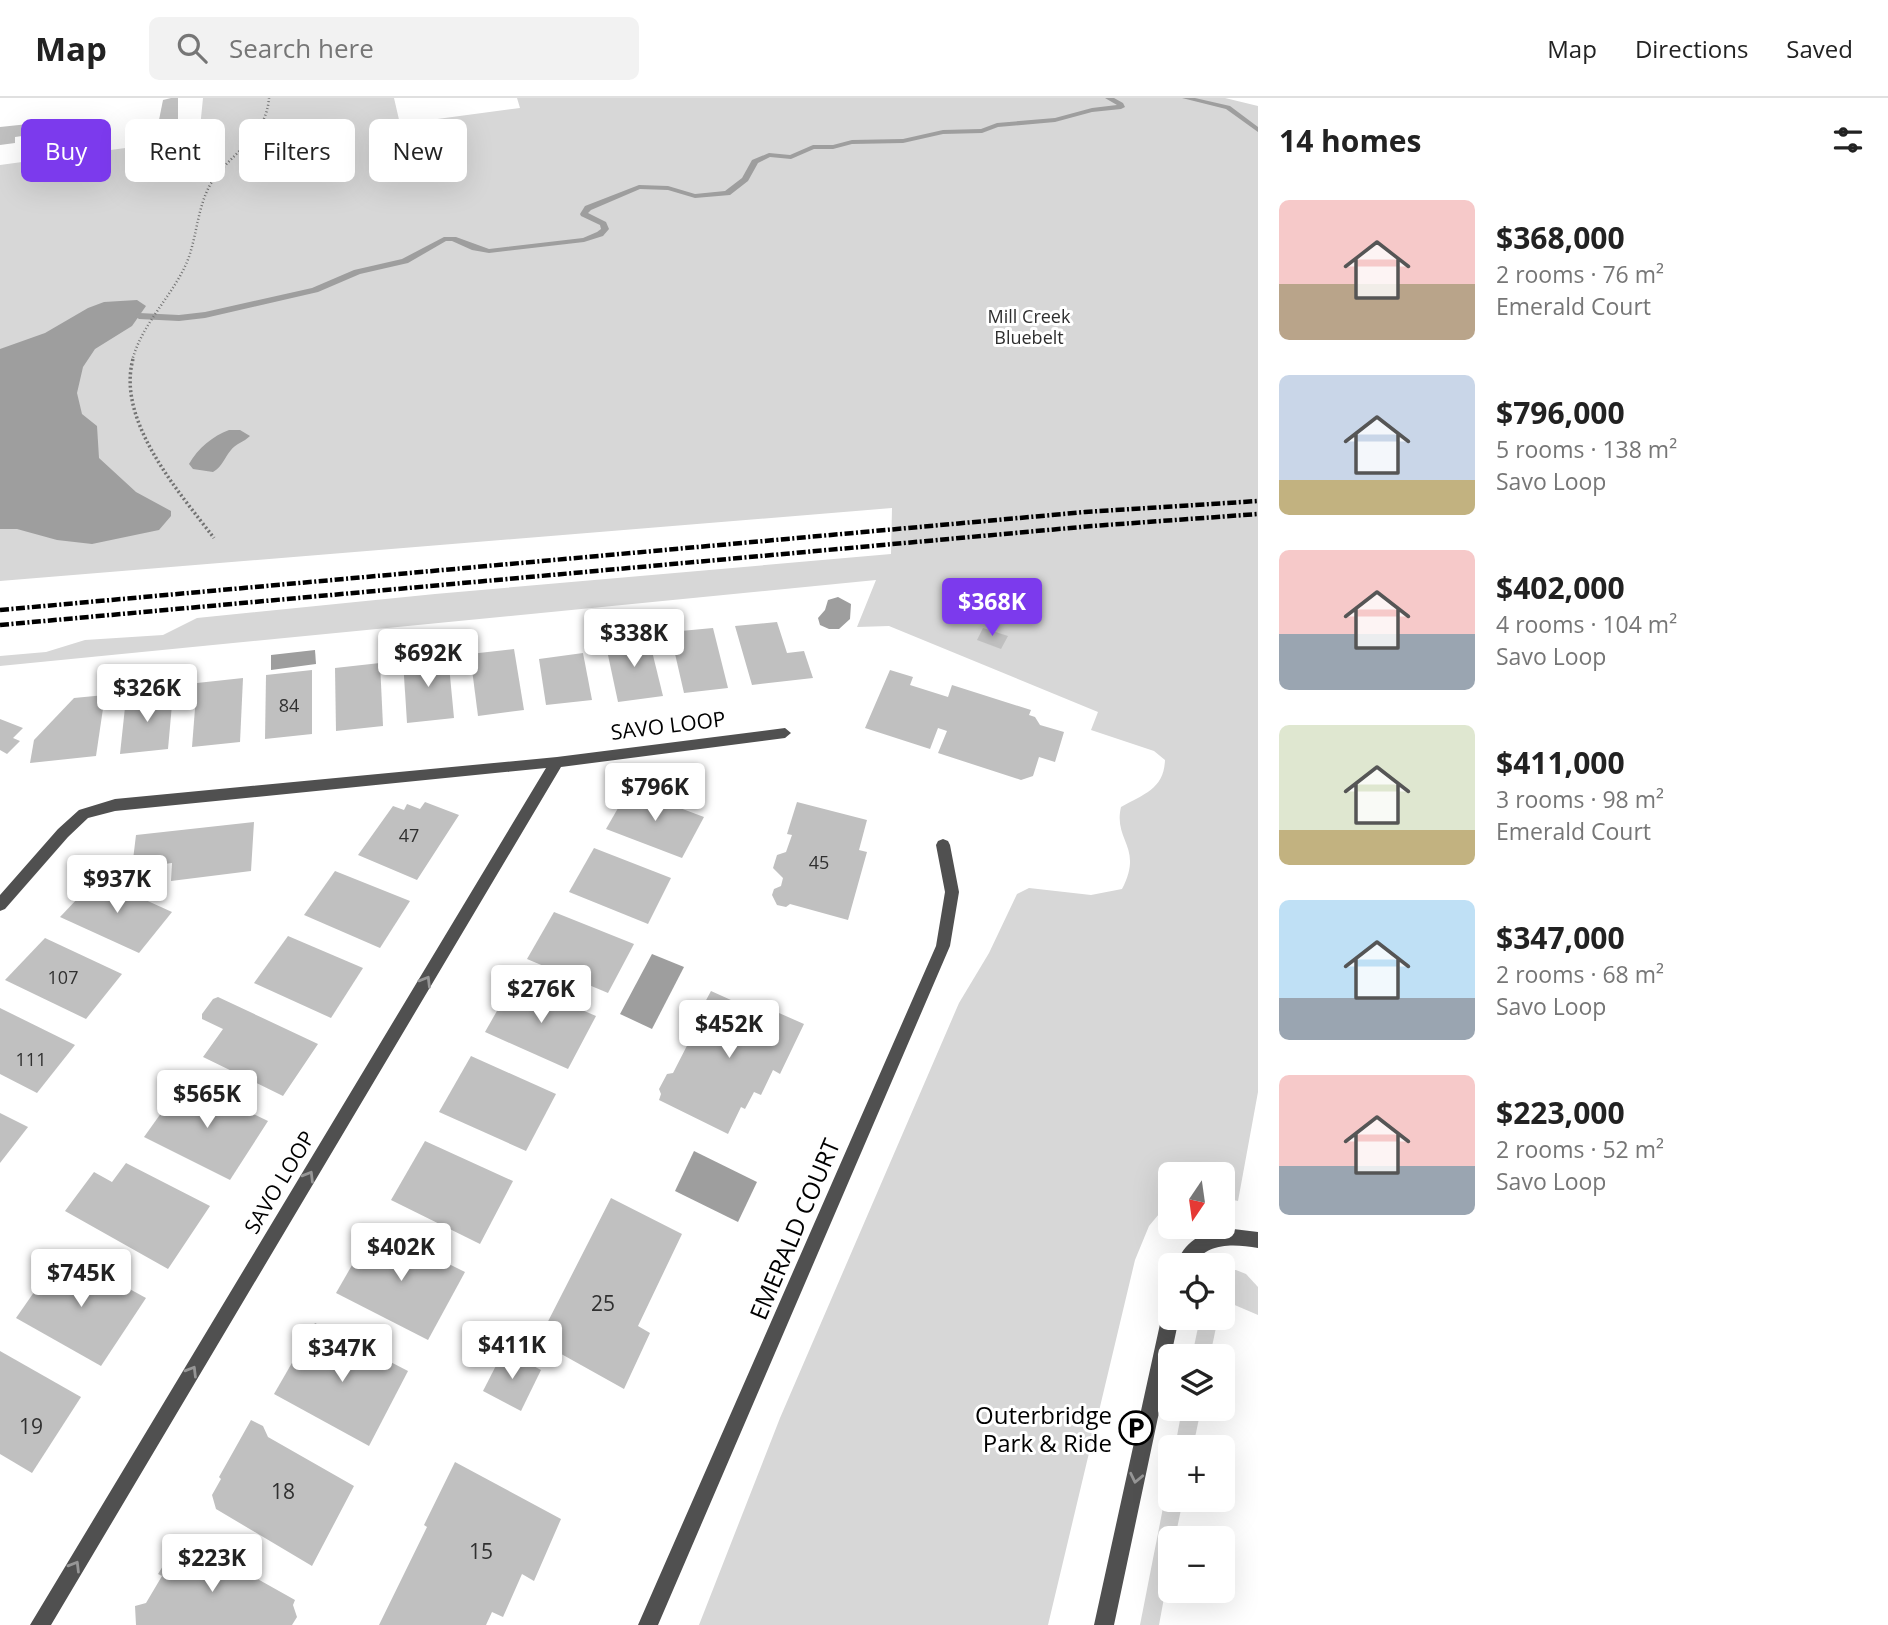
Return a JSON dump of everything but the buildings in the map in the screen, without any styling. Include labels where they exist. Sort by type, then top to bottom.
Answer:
[{"type":"street","name":"SAVO LOOP","points":[[0,905],[63,833],[84,814],[115,805],[557,762],[785,733]]},
{"type":"street","name":"SAVO LOOP","points":[[40,1625],[557,762]]},
{"type":"street","name":"EMERALD COURT","points":[[648,1625],[943,946],[952,892],[943,845]]},
{"type":"street","points":[[1188,1253],[1210,1238],[1246,1237],[1258,1240]]},
{"type":"street","points":[[1104,1625],[1168,1330]]},
{"type":"path","points":[[214,538],[175,488],[138,420],[129,386],[130,370],[135,349],[190,253],[205,196],[213,180],[259,131],[266,118],[269,98]]},
{"type":"green space","name":"Mill Creek Bluebelt","points":[[203,98],[394,98],[399,119],[369,119],[369,182],[467,182],[467,119],[438,119],[520,108],[517,98],[1225,98],[1258,106],[1258,1092],[1238,1201],[1236,1162],[1158,1162],[1158,1215],[1149,1226],[1135,1260],[1048,1625],[699,1625],[780,1418],[959,1003],[989,953],[1017,894],[1029,888],[1091,895],[1122,889],[1130,863],[1121,828],[1121,807],[1157,784],[1164,770],[1165,760],[1154,751],[1091,730],[1098,712],[889,626],[857,627],[876,580],[0,666],[0,656],[46,652],[85,640],[163,635],[197,618],[891,554],[892,508],[0,581],[0,165],[21,162],[21,182],[111,182],[111,150],[125,148],[125,182],[225,182],[225,119],[201,119]]},
{"type":"green space","points":[[1235,1270],[1246,1274],[1258,1287],[1258,1315],[1235,1305]]},
{"type":"green space","points":[[1197,1330],[1215,1330],[1213,1344],[1195,1344]]},
{"type":"green space","points":[[1180,1421],[1198,1421],[1196,1435],[1177,1435]]},
{"type":"green space","points":[[1162,1512],[1180,1512],[1178,1526],[1159,1526]]},
{"type":"green space","points":[[1158,1533],[1158,1603],[1163,1603],[1159,1625],[1140,1625]]},
{"type":"shaded area","points":[[137,300],[146,306],[132,326],[95,349],[83,367],[77,393],[82,414],[97,426],[99,458],[136,492],[171,511],[171,516],[159,530],[92,544],[57,540],[17,529],[0,529],[0,349],[45,333],[88,308],[104,302]]},
{"type":"shaded area","points":[[229,430],[240,430],[250,436],[233,448],[213,472],[193,469],[189,464],[201,448]]},
{"type":"shaded area","points":[[838,597],[851,604],[850,619],[839,629],[820,625],[818,618],[825,610],[828,600]]},
{"type":"shaded area","points":[[646,611],[650,629],[604,634],[600,616]]},
{"type":"shaded area","points":[[315,650],[316,664],[271,670],[271,655]]},
{"type":"shaded area","points":[[652,954],[684,967],[652,1029],[620,1014]]},
{"type":"shaded area","points":[[694,1151],[757,1182],[738,1222],[675,1191]]},
{"type":"waterway","points":[[139,316],[179,318],[205,315],[315,290],[357,272],[405,261],[444,239],[453,239],[489,251],[584,240],[600,234],[605,229],[603,224],[584,214],[588,208],[639,187],[668,188],[695,196],[727,193],[745,179],[755,162],[769,155],[791,157],[813,147],[833,147],[852,142],[903,141],[943,132],[982,131],[997,125],[1055,120],[1092,110],[1121,107],[1121,104],[1108,98]]},
{"type":"waterway","points":[[1185,98],[1228,107],[1258,130]]},
{"type":"railway","points":[[0,610],[1085,512],[1258,501]]},
{"type":"railway","points":[[0,625],[1092,526],[1258,514]]},
{"type":"place","name":"Outerbridge Park & Ride","points":[[1136,1428]]}]
